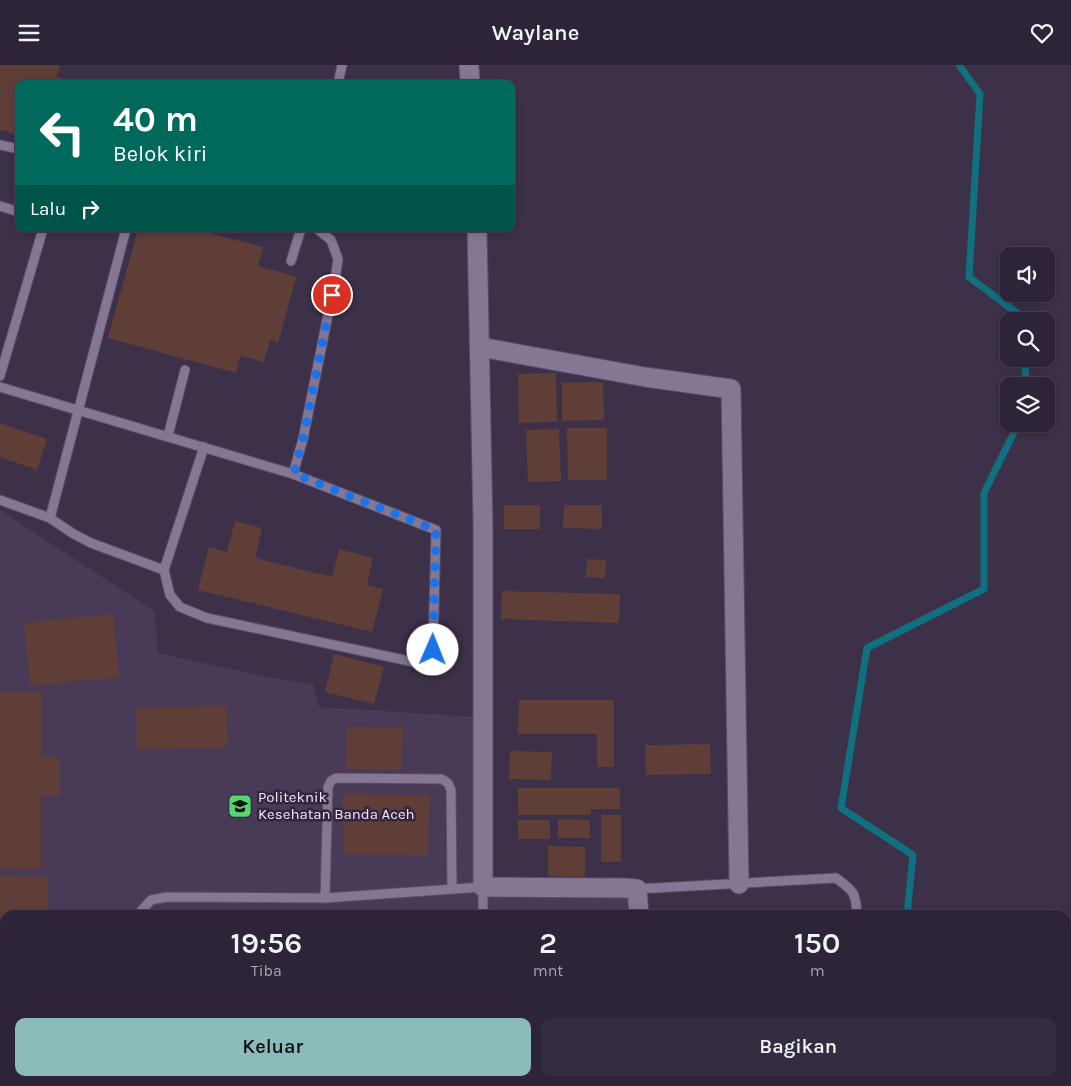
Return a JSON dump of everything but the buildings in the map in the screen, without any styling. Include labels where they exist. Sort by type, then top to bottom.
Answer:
[{"type":"street","points":[[469,65],[470,80]]},
{"type":"street","points":[[477,232],[483,525],[483,887],[638,889],[639,910]]},
{"type":"street","points":[[480,347],[645,377],[731,389],[739,884]]},
{"type":"lane","points":[[339,80],[342,65]]},
{"type":"lane","points":[[0,145],[15,148]]},
{"type":"lane","points":[[0,206],[15,211]]},
{"type":"lane","points":[[0,376],[42,232]]},
{"type":"lane","points":[[50,518],[125,232]]},
{"type":"lane","points":[[290,261],[300,232]]},
{"type":"lane","points":[[294,474],[303,439],[338,259],[331,240],[321,232]]},
{"type":"lane","points":[[168,437],[185,370]]},
{"type":"lane","points":[[0,387],[78,409],[294,474],[436,530],[433,650],[425,659],[414,662],[207,618],[180,607],[170,595],[164,569],[204,447]]},
{"type":"lane","points":[[0,499],[50,518],[90,543],[164,569]]},
{"type":"lane","points":[[325,898],[328,787],[331,781],[336,778],[442,779],[448,783],[451,790],[452,889]]},
{"type":"lane","points":[[638,889],[836,878],[847,886],[856,898],[857,910]]},
{"type":"lane","points":[[142,910],[151,900],[167,897],[325,898],[483,887],[483,910]]},
{"type":"shaded area","name":"Politeknik Kesehatan Banda Aceh","points":[[0,510],[154,611],[158,653],[267,677],[313,684],[319,707],[479,717],[481,896],[643,894],[643,910],[0,910]]},
{"type":"waterway","points":[[959,65],[980,94],[969,277],[1016,312]]},
{"type":"waterway","points":[[1025,367],[1026,377]]},
{"type":"waterway","points":[[908,910],[913,855],[841,808],[867,648],[984,589],[984,493],[1014,432]]},
{"type":"place","name":"Politeknik Kesehatan Banda Aceh","points":[[240,806]]},
{"type":"route","points":[[332,295],[303,439],[294,474],[436,530],[433,650]]}]
